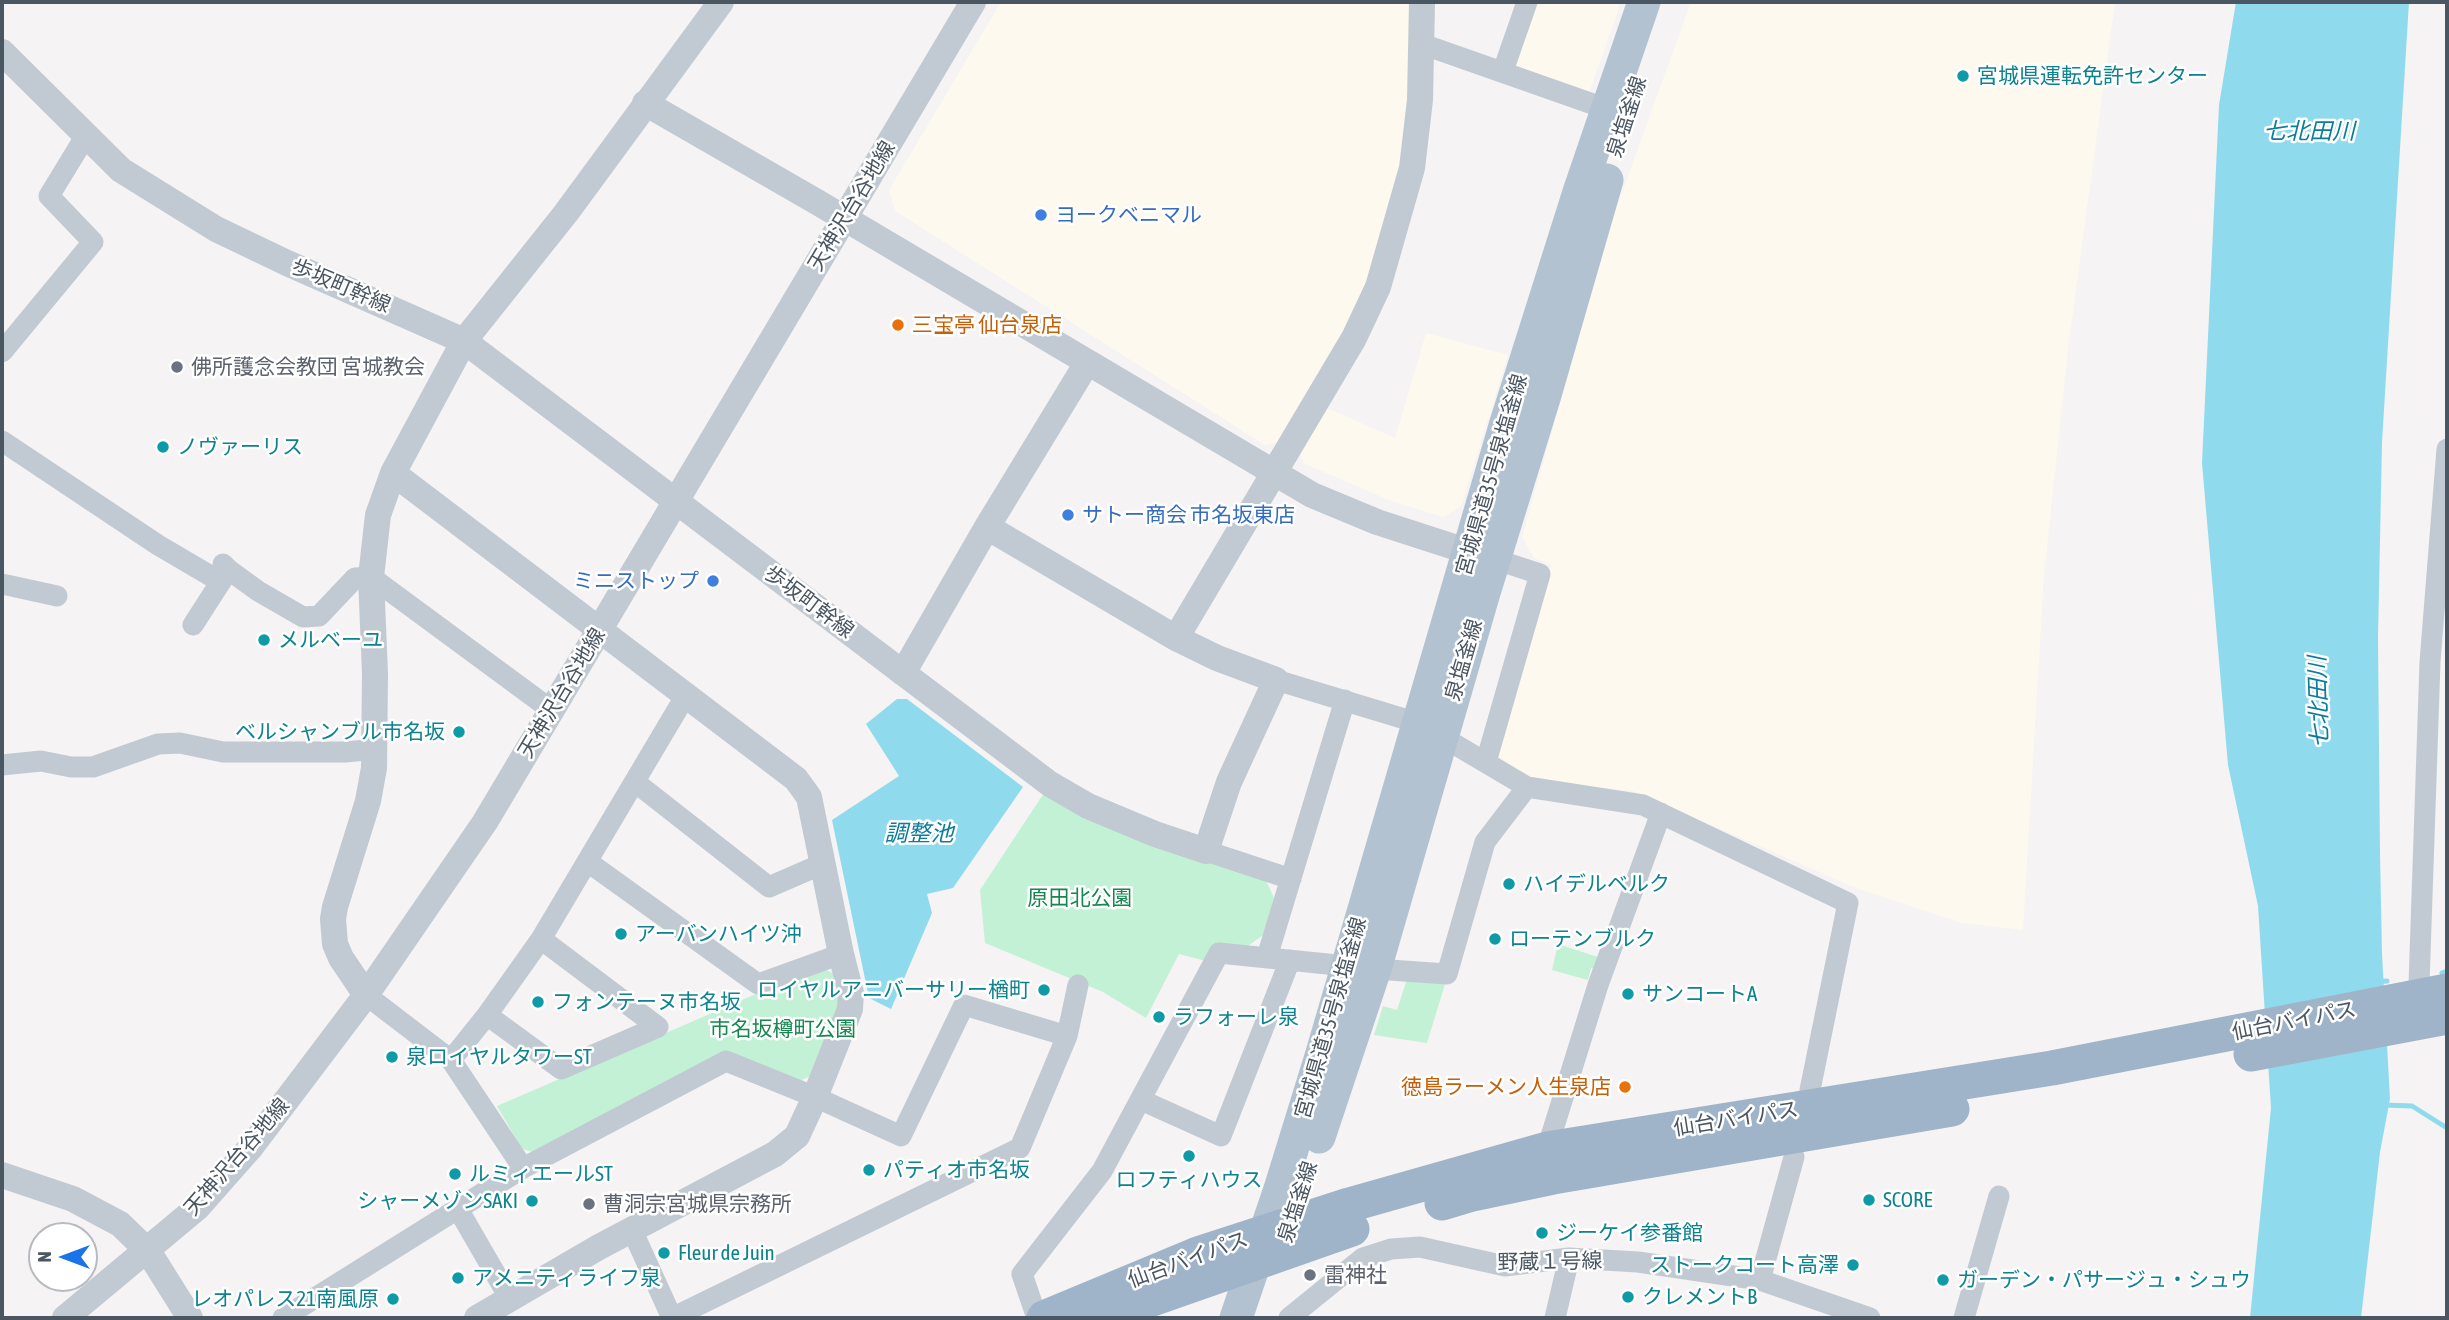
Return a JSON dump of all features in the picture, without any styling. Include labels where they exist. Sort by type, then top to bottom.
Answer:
[{"type":"highway","name":"仙台バイパス","points":[[1044,1318],[1198,1254],[1348,1230],[1472,1194],[2437,1001]]},
{"type":"highway","name":"仙台バイパス","points":[[1107,1318],[1273,1243],[1349,1205],[1547,1149],[2052,1080]]},
{"type":"main road","name":"宮城県道35号泉塩釜線","points":[[1273,1243],[1361,967],[1482,556],[1509,414],[1644,2]]},
{"type":"main road","name":"泉塩釜線","points":[[1482,556],[1667,2]]},
{"type":"main road","name":"泉塩釜線","points":[[1260,1318],[1273,1243]]},
{"type":"main road","points":[[1236,1318],[1273,1243]]},
{"type":"street","points":[[523,1168],[451,1060],[366,995],[338,951],[332,931],[335,907],[368,801],[376,749],[371,577],[378,515],[393,473],[464,341],[566,213],[720,2]]},
{"type":"street","name":"天神沢台谷地線","points":[[65,1318],[198,1207],[251,1147],[366,995],[485,822],[974,2]]},
{"type":"street","points":[[1176,638],[1354,338],[1378,287],[1412,168],[1420,100],[1422,2]]},
{"type":"street","points":[[1503,71],[1527,2]]},
{"type":"street","points":[[1422,44],[1607,109]]},
{"type":"street","name":"歩坂町幹線","points":[[2,52],[121,170],[216,229],[464,341],[1051,784],[1088,806],[1154,834],[1206,851]]},
{"type":"street","points":[[645,103],[1312,495],[1346,510],[1540,574],[1486,762]]},
{"type":"street","points":[[2,352],[93,243],[49,196],[85,136]]},
{"type":"street","points":[[904,673],[987,527],[1087,363]]},
{"type":"street","points":[[2,441],[158,545],[224,572],[297,615],[319,616],[355,578],[371,577],[550,709]]},
{"type":"street","points":[[2437,1001],[2430,662],[2447,449]]},
{"type":"street","points":[[393,473],[796,779],[809,797],[851,993],[850,1009],[797,1136],[775,1154],[599,1247],[477,1318]]},
{"type":"street","points":[[987,527],[1176,638],[1217,658],[1276,680],[1345,700],[1430,732],[1527,787],[1643,805],[1848,903],[1810,1090]]},
{"type":"street","points":[[193,625],[224,572]]},
{"type":"street","points":[[2,584],[57,596]]},
{"type":"street","points":[[1276,680],[1229,782],[1206,851],[1291,879]]},
{"type":"street","points":[[451,1060],[541,939],[686,695]]},
{"type":"street","points":[[1267,957],[1345,700]]},
{"type":"street","points":[[2,765],[41,761],[71,767],[93,767],[158,744],[180,743],[223,752],[345,752],[376,749]]},
{"type":"street","points":[[635,782],[769,887],[822,864]]},
{"type":"street","points":[[1037,1318],[1022,1274],[1102,1171],[1219,953],[1447,974],[1485,842],[1527,787]]},
{"type":"street","points":[[1547,1149],[1598,985],[1661,814]]},
{"type":"street","points":[[589,862],[758,984],[841,954]]},
{"type":"street","points":[[487,1015],[561,1069],[658,1027],[541,939]]},
{"type":"street","points":[[1141,1100],[1221,1136],[1290,960]]},
{"type":"street","points":[[632,1230],[672,1318],[1020,1148],[1067,1036],[1078,985]]},
{"type":"street","points":[[282,1318],[523,1168],[726,1061],[901,1136],[964,1004],[1067,1036]]},
{"type":"street","points":[[1760,1280],[1794,1157]]},
{"type":"street","points":[[2,1175],[62,1195],[120,1224],[148,1251],[190,1318]]},
{"type":"street","points":[[1964,1318],[1999,1196]]},
{"type":"street","points":[[458,1209],[510,1299]]},
{"type":"street","name":"野蔵１号線","points":[[1289,1318],[1363,1258],[1391,1249],[1420,1247],[1505,1266],[1569,1258],[1638,1262],[1760,1280],[1870,1318]]},
{"type":"street","points":[[1555,1318],[1569,1258]]},
{"type":"shaded area","points":[[1001,2],[1413,2],[1404,160],[1379,258],[1349,328],[1280,442],[1265,445],[895,211],[889,190]]},
{"type":"shaded area","points":[[1536,2],[1621,2],[1589,93],[1517,68],[1515,61]]},
{"type":"shaded area","name":"宮城県運転免許センター","points":[[1691,2],[2115,2],[2068,349],[2044,576],[2023,930],[1962,923],[1856,888],[1633,791],[1534,780],[1496,755],[1551,565],[1534,558],[1522,537],[1611,223]]},
{"type":"shaded area","points":[[1426,333],[1508,355],[1461,506],[1443,517],[1391,501],[1303,463],[1300,453],[1325,407],[1395,438]]},
{"type":"green space","name":"原田北公園","points":[[1046,790],[1265,878],[1274,898],[1265,934],[1246,947],[1206,961],[1179,954],[1146,1018],[1103,992],[985,943],[980,890]]},
{"type":"green space","points":[[1558,944],[1601,958],[1597,970],[1591,968],[1588,980],[1552,970]]},
{"type":"green space","name":"市名坂樽町公園","points":[[824,969],[835,974],[839,1006],[811,1076],[799,1081],[729,1054],[533,1152],[522,1149],[497,1106],[756,994]]},
{"type":"green space","points":[[1407,979],[1445,984],[1427,1043],[1374,1035],[1383,1006],[1397,1010]]},
{"type":"water","name":"七北田川","points":[[2236,2],[2409,2],[2382,442],[2378,638],[2382,954],[2390,1099],[2380,1152],[2361,1318],[2250,1318],[2271,1108],[2258,906],[2228,765],[2202,463],[2219,105]]},
{"type":"water","name":"調整池","points":[[897,699],[907,699],[1023,787],[953,888],[927,894],[932,913],[891,1009],[869,998],[832,820],[899,776],[866,724]]},
{"type":"waterway","points":[[2442,973],[2447,971]]},
{"type":"waterway","points":[[2376,982],[2387,981]]},
{"type":"waterway","points":[[2383,1105],[2412,1106],[2447,1128]]},
{"type":"place","name":"宮城県運転免許センター","points":[[1963,76]]},
{"type":"place","name":"ヨークベニマル","points":[[1041,215]]},
{"type":"place","name":"三宝亭 仙台泉店","points":[[898,325]]},
{"type":"place","name":"佛所護念会教団 宮城教会","points":[[177,367]]},
{"type":"place","name":"ノヴァーリス","points":[[163,447]]},
{"type":"place","name":"サトー商会 市名坂東店","points":[[1068,515]]},
{"type":"place","name":"ミニストップ","points":[[713,581]]},
{"type":"place","name":"メルベーユ","points":[[264,640]]},
{"type":"place","name":"ベルシャンブル市名坂","points":[[459,732]]},
{"type":"place","name":"ハイデルベルク","points":[[1509,884]]},
{"type":"place","name":"アーバンハイツ沖","points":[[621,934]]},
{"type":"place","name":"ローテンブルク","points":[[1495,939]]},
{"type":"place","name":"ロイヤルアニバーサリー楢町","points":[[1044,990]]},
{"type":"place","name":"サンコートA","points":[[1628,994]]},
{"type":"place","name":"フォンテーヌ市名坂","points":[[538,1002]]},
{"type":"place","name":"ラフォーレ泉","points":[[1159,1017]]},
{"type":"place","name":"泉ロイヤルタワーST","points":[[392,1057]]},
{"type":"place","name":"徳島ラーメン人生泉店","points":[[1625,1087]]},
{"type":"place","name":"ロフティハウス","points":[[1189,1156]]},
{"type":"place","name":"パティオ市名坂","points":[[869,1170]]},
{"type":"place","name":"ルミィエールST","points":[[455,1174]]},
{"type":"place","name":"SCORE","points":[[1869,1200]]},
{"type":"place","name":"シャーメゾンSAKI","points":[[532,1201]]},
{"type":"place","name":"曹洞宗宮城県宗務所","points":[[589,1204]]},
{"type":"place","name":"ジーケイ参番館","points":[[1542,1233]]},
{"type":"place","name":"Fleur de Juin","points":[[664,1253]]},
{"type":"place","name":"ストークコート高澤","points":[[1853,1265]]},
{"type":"place","name":"雷神社","points":[[1310,1275]]},
{"type":"place","name":"アメニティライフ泉","points":[[458,1278]]},
{"type":"place","name":"ガーデン・パサージュ・シュウ","points":[[1943,1280]]},
{"type":"place","name":"クレメントB","points":[[1628,1297]]},
{"type":"place","name":"レオパレス21南風原","points":[[393,1299]]}]
